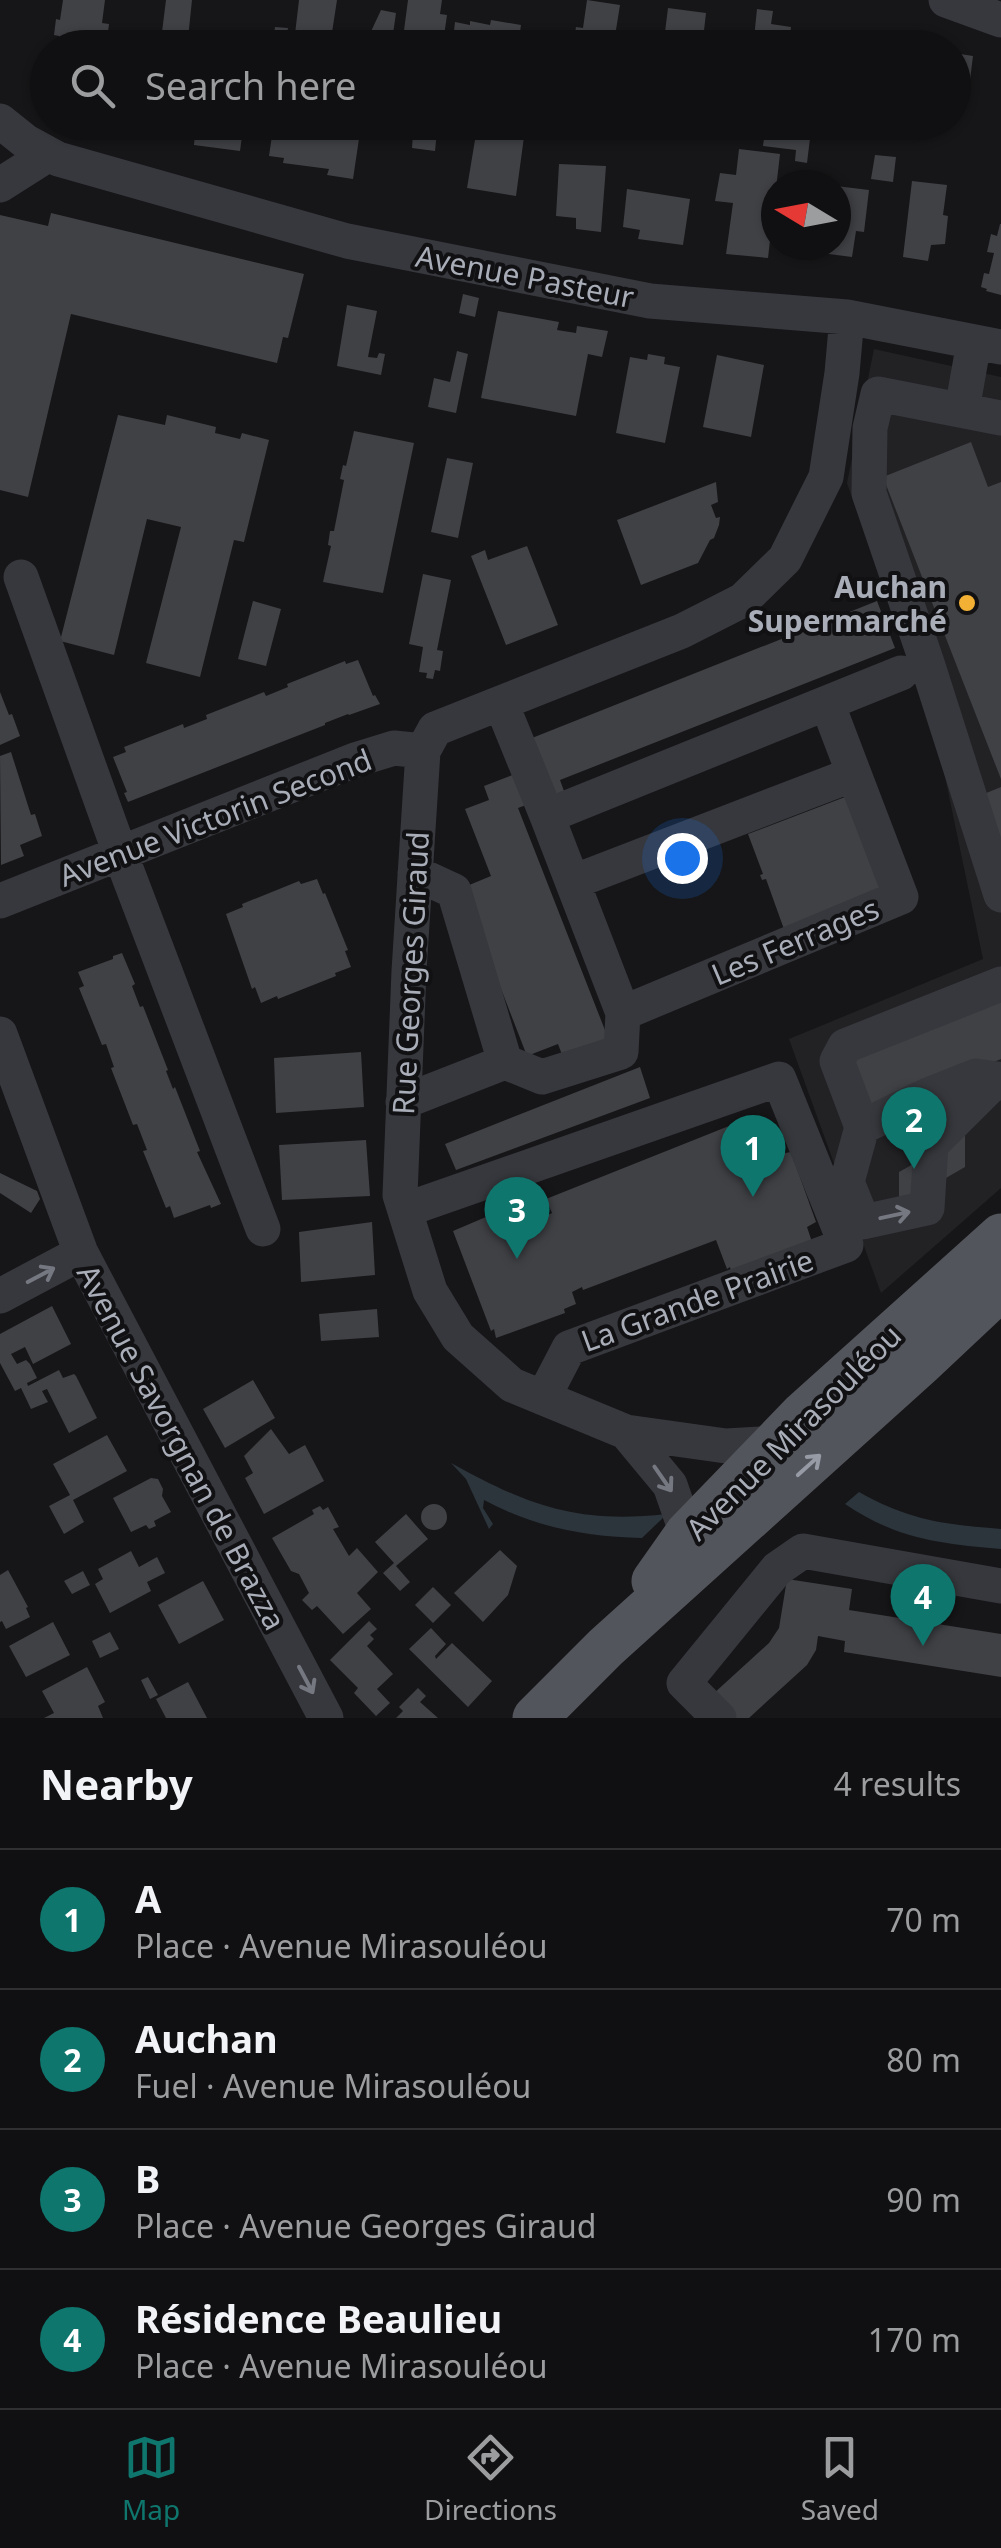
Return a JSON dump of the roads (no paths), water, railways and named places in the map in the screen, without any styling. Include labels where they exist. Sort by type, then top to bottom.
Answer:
[{"type":"main road","name":"Avenue Mirasouléou","points":[[534,1718],[606,1647],[737,1530],[908,1347],[1001,1236]]},
{"type":"main road","name":"Avenue Mirasouléou","points":[[606,1647],[687,1534],[803,1414],[1001,1288]]},
{"type":"street","points":[[946,0],[1001,20]]},
{"type":"street","name":"Avenue Pasteur","points":[[0,121],[50,159]]},
{"type":"street","name":"Avenue Pasteur","points":[[0,154],[50,159],[366,244],[650,301],[847,318],[987,344]]},
{"type":"street","points":[[0,185],[50,159]]},
{"type":"street","points":[[423,751],[435,730],[682,630],[743,600],[785,560],[826,477],[847,318]]},
{"type":"street","points":[[962,410],[987,344]]},
{"type":"street","points":[[1001,418],[878,394],[870,428],[868,493],[1001,895]]},
{"type":"street","points":[[21,577],[120,853],[264,1229]]},
{"type":"street","points":[[547,816],[901,672]]},
{"type":"street","points":[[404,1102],[505,1062],[542,1077],[621,1052],[623,1013],[501,703]]},
{"type":"street","name":"Les Ferrages","points":[[623,1013],[902,897],[827,703]]},
{"type":"street","name":"Avenue Victorin Second","points":[[0,901],[355,760],[394,748],[423,751]]},
{"type":"street","name":"Rue Georges Giraud","points":[[423,751],[402,1202],[430,1291],[458,1337],[512,1385],[626,1432]]},
{"type":"street","points":[[573,882],[854,774]]},
{"type":"street","points":[[415,873],[454,891],[505,1062]]},
{"type":"street","points":[[999,1081],[931,1145],[927,1208],[863,1222],[848,1182],[862,1127],[837,1061],[845,1046],[1001,984]]},
{"type":"street","points":[[0,1034],[82,1253]]},
{"type":"street","points":[[862,1127],[976,1076],[999,1081]]},
{"type":"street","name":"La Grande Prairie","points":[[402,1202],[779,1079],[846,1245],[569,1348],[543,1398]]},
{"type":"street","name":"Avenue Savorgnan de Brazza","points":[[0,1296],[82,1253],[326,1718]]},
{"type":"street","points":[[626,1432],[726,1446],[777,1442]]},
{"type":"street","points":[[626,1432],[670,1485],[687,1534]]},
{"type":"street","points":[[704,1444],[722,1455],[741,1478],[744,1492],[737,1530]]},
{"type":"street","points":[[719,1718],[684,1683],[776,1569],[803,1552],[1001,1586]]},
{"type":"place","name":"Auchan Supermarché","points":[[967,603]]},
{"type":"place","name":"Auchan","points":[[914,1169]]},
{"type":"place","name":"A","points":[[753,1197]]},
{"type":"place","name":"B","points":[[517,1259]]},
{"type":"place","name":"Résidence Beaulieu","points":[[923,1646]]}]
